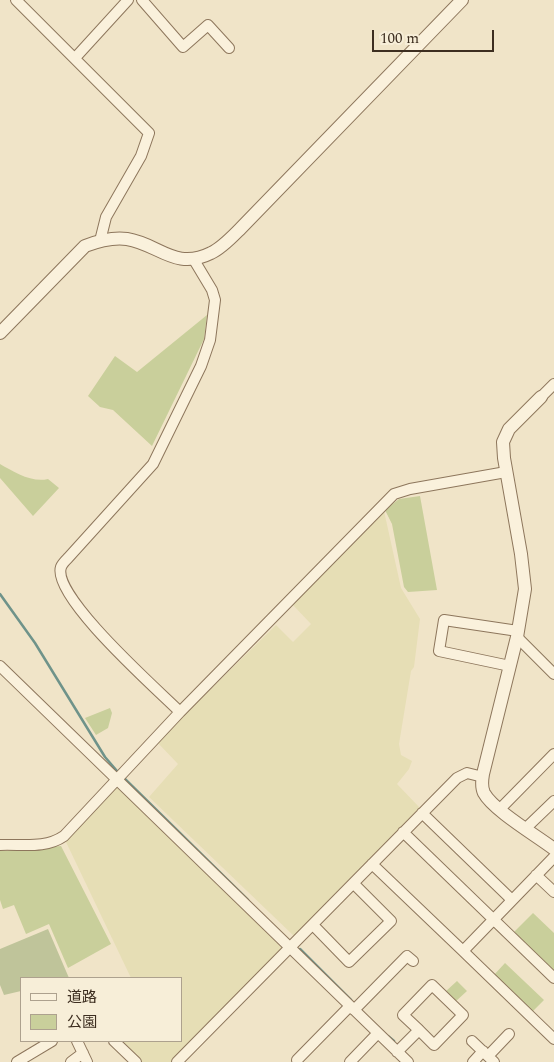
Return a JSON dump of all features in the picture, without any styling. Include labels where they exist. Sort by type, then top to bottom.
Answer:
[{"type":"street","points":[[16,0],[149,133],[141,156],[106,217],[100,241]]},
{"type":"street","points":[[75,58],[128,0]]},
{"type":"street","points":[[142,0],[183,47],[208,25],[229,48]]},
{"type":"street","points":[[0,333],[85,246],[100,241],[127,240],[142,244],[163,255],[194,260],[213,253],[241,228],[462,0]]},
{"type":"street","points":[[180,712],[89,622],[68,590],[61,572],[61,566],[153,464],[201,366],[210,340],[214,300],[212,290],[194,260]]},
{"type":"street","points":[[554,384],[505,435],[502,449],[524,573],[524,596],[510,666],[482,777],[485,794],[500,810],[554,849]]},
{"type":"street","points":[[0,845],[44,844],[55,842],[64,836],[180,712],[394,494],[410,489],[506,472]]},
{"type":"street","points":[[510,666],[439,651],[444,620],[517,634],[554,674]]},
{"type":"street","points":[[0,666],[408,1062]]},
{"type":"street","points":[[500,810],[554,754]]},
{"type":"street","points":[[176,1062],[461,775],[467,773],[482,777]]},
{"type":"street","points":[[526,828],[554,801]]},
{"type":"street","points":[[422,813],[512,900]]},
{"type":"street","points":[[403,832],[554,978]]},
{"type":"street","points":[[463,951],[554,857]]},
{"type":"street","points":[[372,864],[554,1040]]},
{"type":"street","points":[[536,875],[554,892]]},
{"type":"street","points":[[313,925],[349,962],[391,921],[354,884]]},
{"type":"street","points":[[297,1060],[407,956],[413,962]]},
{"type":"street","points":[[432,985],[463,1016],[434,1045],[419,1030],[403,1015],[432,985]]},
{"type":"street","points":[[397,1052],[419,1030]]},
{"type":"street","points":[[350,1062],[378,1033]]},
{"type":"street","points":[[472,1062],[488,1056],[508,1034]]},
{"type":"street","points":[[472,1041],[488,1056]]},
{"type":"street","points":[[17,1062],[50,1042]]},
{"type":"street","points":[[71,1062],[85,1058],[77,1042]]},
{"type":"street","points":[[115,1042],[136,1062]]},
{"type":"shaded area","points":[[384,511],[401,588],[420,619],[414,667],[411,671],[399,744],[401,755],[412,761],[409,769],[397,784],[420,808],[295,937],[149,797],[178,764],[157,742],[276,625],[293,642],[311,624],[292,604]]},
{"type":"shaded area","points":[[117,786],[282,948],[171,1062],[142,1062],[121,1042],[182,1042],[182,977],[131,977],[66,842]]},
{"type":"green space","points":[[207,315],[204,339],[152,446],[113,410],[100,407],[88,396],[115,356],[137,372]]},
{"type":"green space","points":[[0,464],[29,478],[48,479],[59,488],[33,516],[0,478]]},
{"type":"green space","points":[[420,496],[437,590],[408,592],[404,587],[392,524],[385,510],[399,499]]},
{"type":"green space","points":[[110,708],[112,713],[108,728],[96,735],[85,718]]},
{"type":"green space","points":[[61,846],[111,944],[68,968],[49,924],[26,934],[14,905],[3,909],[0,900],[0,851]]},
{"type":"green space","points":[[533,913],[554,933],[554,971],[514,932]]},
{"type":"green space","points":[[48,929],[69,977],[20,977],[20,991],[4,995],[0,985],[0,949]]},
{"type":"green space","points":[[505,963],[544,1000],[532,1012],[493,976]]},
{"type":"green space","points":[[457,981],[467,991],[455,1002],[445,992]]},
{"type":"waterway","points":[[0,594],[35,643],[105,757],[117,771]]},
{"type":"waterway","points":[[125,779],[248,900]]},
{"type":"waterway","points":[[300,949],[351,1000]]},
{"type":"waterway","points":[[388,1036],[394,1041]]}]
